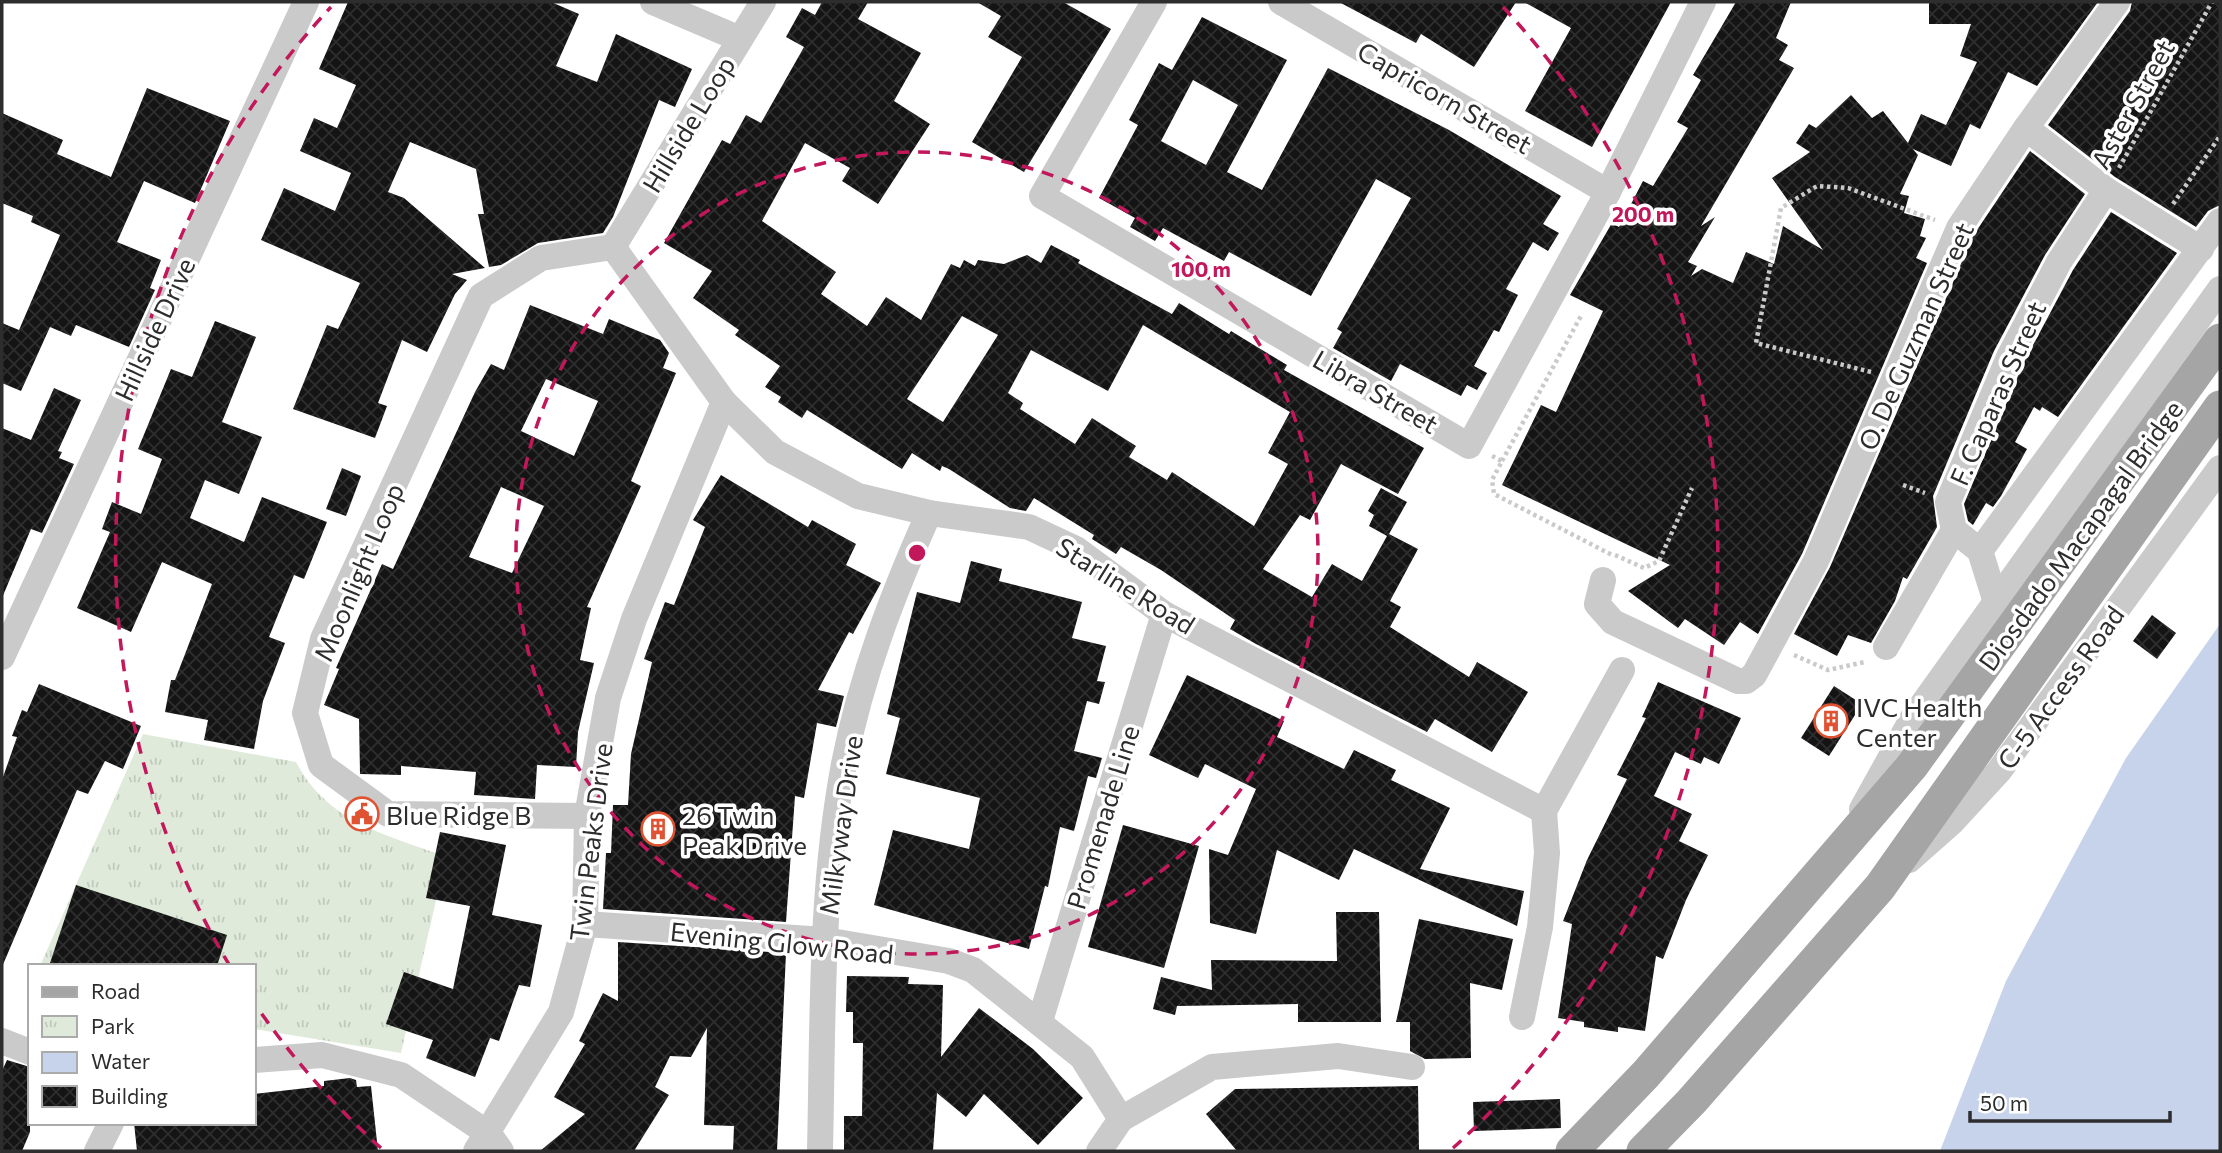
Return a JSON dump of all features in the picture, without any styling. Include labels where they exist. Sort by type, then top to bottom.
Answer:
[{"type":"main road","name":"Diosdado Macapagal Bridge","points":[[1572,1151],[1646,1074],[1834,860],[1912,766],[2220,340]]},
{"type":"main road","name":"Diosdado Macapagal Bridge","points":[[1643,1151],[1691,1102],[1880,887],[2220,407]]},
{"type":"street","name":"Hillside Drive","points":[[2,657],[306,2]]},
{"type":"street","points":[[653,2],[740,39]]},
{"type":"street","name":"Hillside Loop","points":[[613,247],[763,2]]},
{"type":"street","name":"Libra Street","points":[[1154,2],[1042,196],[1469,446],[1608,192],[1703,2]]},
{"type":"street","name":"Capricorn Street","points":[[1281,2],[1608,192]]},
{"type":"street","name":"O. De Guzman Street","points":[[1602,580],[1597,604],[1613,622],[1633,629],[1738,681],[1746,681],[1754,675],[1816,561],[1959,228],[2026,128],[2117,2]]},
{"type":"street","points":[[2026,128],[2106,190],[2201,249]]},
{"type":"street","name":"F. Caparas Street","points":[[1954,530],[1948,502],[2009,357],[2059,262],[2106,190]]},
{"type":"street","points":[[1980,551],[2220,221]]},
{"type":"street","name":"Starline Road","points":[[613,247],[724,402],[775,452],[858,496],[929,513],[1030,527],[1076,550],[1164,614],[1544,811]]},
{"type":"street","name":"Moonlight Loop","points":[[587,816],[388,814],[321,765],[305,713],[323,639],[481,296],[541,258],[613,247]]},
{"type":"street","points":[[1834,860],[1912,719],[1995,599],[2220,289]]},
{"type":"street","name":"Twin Peaks Drive","points":[[489,1146],[561,1012],[585,924],[587,816],[608,698],[634,619],[724,402]]},
{"type":"street","name":"C-5 Access Road","points":[[1880,887],[1952,822],[1999,771],[2220,468]]},
{"type":"street","name":"Milkyway Drive","points":[[820,1151],[825,940],[831,852],[844,764],[865,678],[894,594],[929,513]]},
{"type":"street","points":[[1886,647],[1954,530],[1980,551],[1995,599]]},
{"type":"street","name":"Promenade Line","points":[[1040,1021],[1164,614]]},
{"type":"street","points":[[1522,1017],[1540,928],[1547,853],[1544,811],[1622,670]]},
{"type":"street","name":"Evening Glow Road","points":[[585,924],[825,940],[949,961],[973,970],[1082,1057],[1121,1119]]},
{"type":"street","points":[[2,1041],[28,1051]]},
{"type":"street","points":[[256,1060],[322,1055],[401,1076],[489,1146]]},
{"type":"street","points":[[1099,1151],[1121,1119],[1212,1067],[1338,1056],[1412,1067]]},
{"type":"street","points":[[97,1151],[110,1125]]},
{"type":"path","name":"Aster Street","points":[[2106,190],[2212,2]]},
{"type":"path","points":[[2160,222],[2220,136]]},
{"type":"path","points":[[1895,379],[1756,343],[1781,208],[1817,187],[1848,188],[1959,228]]},
{"type":"path","points":[[1582,314],[1492,480],[1490,487],[1494,494],[1643,568],[1659,561],[1692,488]]},
{"type":"path","points":[[1469,446],[1502,461]]},
{"type":"path","points":[[1602,580],[1615,554]]},
{"type":"path","points":[[1772,643],[1828,670],[1870,660],[1886,647]]},
{"type":"green space","points":[[143,734],[296,762],[309,783],[342,813],[381,833],[446,857],[401,1053],[256,1029],[256,964],[41,964]]},
{"type":"water","points":[[2220,624],[2220,1151],[1940,1151],[2006,981],[2126,758]]},
{"type":"building","points":[[348,2],[551,2],[579,14],[556,66],[597,82],[616,34],[692,69],[675,107],[659,100],[613,217],[603,233],[538,243],[501,265],[489,267],[478,214],[484,214],[476,169],[410,142],[388,192],[404,198],[485,268],[452,274],[467,280],[455,294],[427,352],[402,340],[378,403],[387,406],[375,438],[293,409],[327,325],[338,329],[360,283],[261,240],[284,188],[335,211],[351,173],[300,151],[314,118],[337,128],[356,85],[319,69]]},
{"type":"building","points":[[822,2],[868,2],[858,19],[921,53],[894,101],[930,124],[878,204],[842,181],[850,168],[805,143],[762,221],[836,272],[821,294],[867,326],[886,297],[921,320],[951,264],[960,268],[964,260],[975,266],[978,260],[1004,264],[1027,255],[1041,263],[1051,245],[1080,260],[1078,263],[1172,314],[1179,303],[1229,334],[1231,331],[1287,365],[1284,370],[1424,448],[1398,494],[1341,464],[1310,520],[1300,515],[1263,569],[1312,597],[1332,564],[1362,581],[1387,536],[1369,526],[1374,515],[1368,511],[1381,488],[1407,502],[1389,534],[1418,549],[1390,601],[1401,607],[1390,627],[1469,677],[1477,662],[1528,692],[1492,752],[1435,719],[1427,732],[1256,644],[1230,629],[1235,620],[1161,570],[1121,547],[1116,554],[1092,539],[1094,535],[1034,498],[1026,511],[1010,508],[949,469],[942,466],[940,471],[912,453],[902,469],[807,410],[802,418],[778,402],[781,397],[765,387],[780,366],[735,335],[739,330],[693,298],[712,271],[664,243],[722,140],[730,144],[746,115],[761,123],[804,47],[786,37],[802,8],[815,15]],"holes":[[[962,316],[998,335],[943,422],[907,399]],[[1143,325],[1290,412],[1268,453],[1288,464],[1254,526],[1172,472],[1167,480],[1129,457],[1136,446],[1092,418],[1075,444],[1020,409],[1023,403],[1008,393],[1031,350],[1108,391]]]},
{"type":"building","points":[[977,2],[1063,2],[1111,29],[1024,172],[972,142],[1022,57],[988,37],[1001,16]]},
{"type":"building","points":[[1339,2],[1516,2],[1474,67],[1421,34],[1416,43]]},
{"type":"building","points":[[1524,2],[1671,2],[1592,147],[1525,111],[1571,28]]},
{"type":"building","points":[[1736,2],[1791,2],[1776,38],[1788,45],[1779,60],[1794,68],[1701,226],[1715,217],[1688,262],[1697,266],[1691,276],[1702,269],[1733,283],[1746,252],[1774,264],[1783,226],[1823,250],[1772,178],[1810,152],[1796,143],[1809,124],[1816,128],[1851,95],[1872,118],[1883,111],[1908,143],[1921,114],[1946,125],[1977,62],[1960,56],[1971,24],[1929,24],[1929,2],[2098,2],[2037,86],[2008,72],[1980,129],[1970,124],[1951,166],[1913,149],[1918,155],[1900,194],[1909,196],[1904,213],[1925,219],[1920,236],[1926,238],[1916,258],[1927,263],[1802,554],[1758,634],[1740,622],[1724,645],[1685,619],[1678,628],[1628,591],[1670,565],[1502,485],[1541,405],[1556,412],[1603,311],[1570,295],[1612,223],[1619,227],[1643,181],[1653,186],[1688,128],[1677,122],[1701,80],[1693,75]]},
{"type":"building","points":[[2132,2],[2220,2],[2220,205],[2208,211],[2196,227],[2115,177],[2048,125],[2130,11]]},
{"type":"building","points":[[1202,17],[1287,60],[1227,172],[1262,190],[1328,68],[1449,130],[1561,196],[1543,224],[1559,233],[1548,251],[1533,242],[1506,289],[1518,295],[1499,332],[1494,330],[1474,366],[1487,373],[1477,390],[1467,385],[1461,396],[1400,364],[1391,381],[1333,348],[1342,332],[1337,329],[1411,198],[1376,179],[1311,296],[1229,252],[1224,261],[1163,228],[1155,241],[1130,227],[1135,218],[1099,198],[1138,125],[1129,120],[1159,63],[1172,70]],"holes":[[[1193,80],[1238,105],[1206,165],[1161,141]]]},
{"type":"building","points":[[147,88],[230,121],[195,203],[144,181],[117,242],[161,260],[150,288],[155,290],[129,347],[76,325],[71,336],[50,327],[21,391],[2,383],[2,323],[19,330],[60,235],[31,222],[33,216],[2,203],[2,113],[63,140],[57,154],[111,177]]},
{"type":"building","points":[[2030,151],[2085,194],[2045,255],[1994,351],[1933,496],[1937,527],[1907,579],[1903,577],[1895,601],[1871,643],[1848,635],[1837,656],[1794,634],[1830,567],[1973,236]]},
{"type":"building","points":[[2111,212],[2177,253],[2058,417],[2042,407],[2040,411],[2034,407],[2015,442],[2027,449],[2001,496],[1993,507],[1986,503],[1973,525],[1968,521],[1964,504],[2023,364],[2073,270]]},
{"type":"building","points":[[530,305],[603,334],[609,319],[660,340],[669,353],[663,368],[676,373],[631,481],[641,486],[587,607],[591,608],[580,660],[594,663],[578,732],[576,767],[537,765],[535,799],[474,795],[476,772],[401,766],[401,775],[360,774],[359,719],[324,705],[339,669],[336,668],[382,564],[393,569],[475,392],[491,364],[504,370]],"holes":[[[546,379],[598,401],[574,456],[521,431]],[[501,487],[544,506],[512,573],[469,557]]]},
{"type":"building","points":[[215,321],[256,337],[222,422],[262,437],[239,494],[205,480],[190,518],[244,542],[262,497],[327,522],[304,579],[294,575],[269,637],[285,643],[263,701],[254,749],[204,740],[208,720],[165,712],[171,680],[175,680],[212,584],[162,562],[131,632],[77,608],[110,532],[102,529],[112,502],[141,514],[162,459],[138,449],[171,369],[192,377]]},
{"type":"building","points":[[54,388],[81,400],[58,451],[62,452],[59,458],[74,464],[42,533],[31,529],[2,598],[2,428],[31,440]]},
{"type":"building","points":[[342,468],[361,476],[346,516],[326,509]]},
{"type":"building","points":[[721,475],[808,527],[812,520],[856,544],[846,565],[881,583],[853,634],[849,632],[818,690],[844,696],[836,727],[817,723],[804,798],[795,796],[786,922],[603,909],[606,853],[611,853],[613,805],[628,805],[631,754],[652,662],[644,659],[665,602],[674,605],[705,527],[693,520]]},
{"type":"building","points":[[971,561],[1002,569],[999,581],[1082,602],[1072,638],[1106,646],[1097,681],[1105,682],[1099,704],[1087,701],[1074,751],[1102,758],[1096,778],[1088,776],[1074,831],[1060,827],[1048,887],[1045,886],[1029,949],[874,905],[893,830],[969,849],[980,798],[886,774],[900,718],[887,714],[917,592],[960,603]]},
{"type":"building","points":[[2152,615],[2176,633],[2157,659],[2133,641]]},
{"type":"building","points":[[1187,675],[1284,721],[1277,737],[1344,769],[1354,750],[1396,770],[1391,780],[1450,808],[1420,869],[1524,891],[1517,926],[1354,849],[1339,880],[1277,850],[1256,934],[1210,923],[1209,849],[1228,855],[1256,789],[1205,764],[1198,778],[1149,755]]},
{"type":"building","points":[[1658,682],[1741,718],[1719,764],[1704,757],[1701,764],[1675,752],[1654,796],[1692,814],[1679,841],[1708,855],[1686,900],[1663,959],[1656,956],[1645,1031],[1618,1027],[1618,1032],[1584,1027],[1584,1022],[1558,1018],[1572,924],[1563,921],[1587,860],[1627,779],[1617,775],[1646,718],[1642,717]]},
{"type":"building","points":[[39,684],[141,726],[123,769],[105,761],[88,794],[77,790],[2,967],[2,780],[17,737],[12,736],[22,710],[27,712]]},
{"type":"building","name":"IVC Health Center","points":[[1834,686],[1862,704],[1829,756],[1801,738]]},
{"type":"building","points":[[1123,825],[1199,846],[1164,968],[1088,947]]},
{"type":"building","points":[[440,832],[506,845],[492,915],[542,925],[530,987],[519,985],[499,1041],[490,1038],[475,1077],[426,1058],[433,1040],[386,1024],[404,972],[453,989],[470,906],[426,898]]},
{"type":"building","points":[[76,885],[227,935],[218,964],[50,964]]},
{"type":"building","points":[[1336,912],[1379,912],[1381,1022],[1298,1022],[1298,1004],[1177,1006],[1175,1015],[1153,1009],[1161,977],[1212,990],[1211,960],[1337,961]]},
{"type":"building","points":[[1419,919],[1513,939],[1502,990],[1470,983],[1471,1058],[1425,1059],[1410,1051],[1410,1022],[1396,1022]]},
{"type":"building","points":[[618,942],[786,953],[777,1151],[733,1151],[734,1126],[704,1125],[707,1028],[691,1057],[670,1056],[655,1087],[669,1095],[634,1151],[540,1151],[585,1114],[554,1097],[585,1044],[579,1041],[603,993],[618,1001]]},
{"type":"building","points":[[847,976],[909,977],[908,984],[943,985],[941,1057],[979,1008],[1033,1049],[1083,1098],[1038,1145],[984,1094],[966,1117],[937,1093],[933,1151],[844,1151],[844,1116],[862,1116],[863,1043],[853,1043],[853,1012],[846,1012]]},
{"type":"building","points":[[7,1060],[28,1066],[30,1132],[22,1151],[2,1151],[2,1071]]},
{"type":"building","points":[[350,1078],[356,1080],[357,1087],[371,1086],[378,1151],[137,1151],[134,1125],[256,1125],[256,1094],[324,1086],[324,1081]]},
{"type":"building","points":[[1418,1086],[1419,1151],[1237,1151],[1206,1114],[1235,1089]]},
{"type":"building","points":[[1560,1099],[1561,1128],[1474,1131],[1473,1102]]},
{"type":"place","name":"IVC Health Center","points":[[1831,721]]},
{"type":"place","name":"Blue Ridge B","points":[[362,814]]},
{"type":"place","name":"26 Twin Peak Drive","points":[[658,829]]}]
